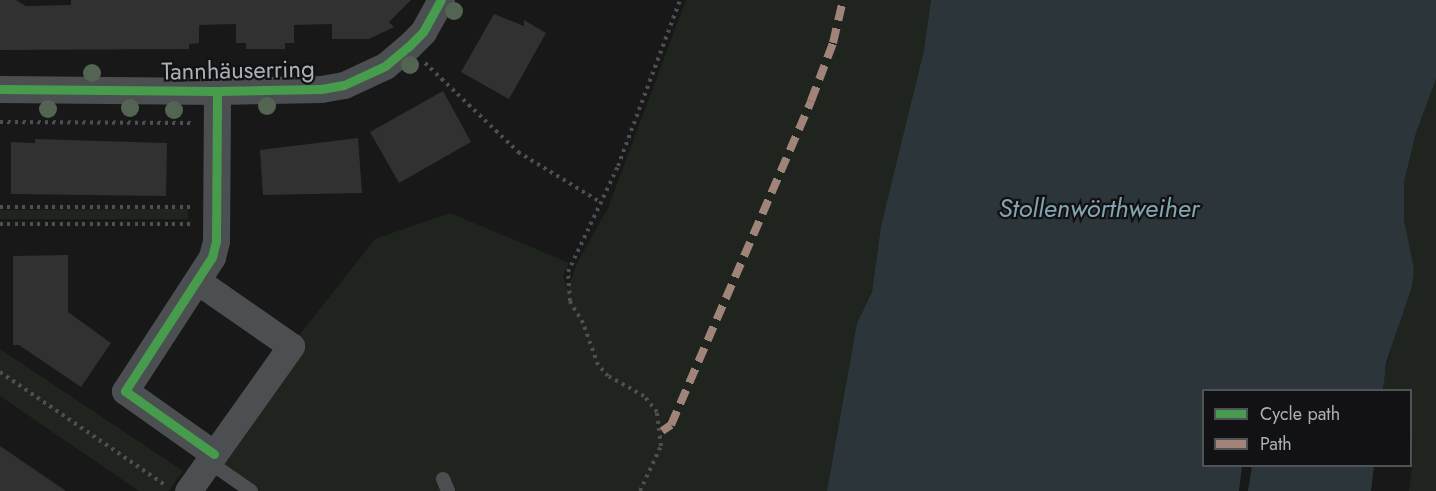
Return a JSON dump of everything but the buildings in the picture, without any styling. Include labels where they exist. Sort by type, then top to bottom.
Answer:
[{"type":"street","name":"Tannhäuserring","points":[[0,89],[217,91],[344,85],[385,66],[408,47],[423,32],[441,0]]},
{"type":"street","points":[[212,458],[125,391],[199,282],[212,257],[216,215],[217,91]]},
{"type":"street","points":[[188,491],[291,346],[199,282]]},
{"type":"lane","points":[[212,458],[251,491]]},
{"type":"path","points":[[640,491],[661,446],[657,412],[644,396],[608,376],[598,365],[568,291],[568,272],[602,203],[680,0]]},
{"type":"path","points":[[408,47],[518,152],[602,203]]},
{"type":"path","points":[[0,122],[216,123]]},
{"type":"path","points":[[0,207],[216,215]]},
{"type":"path","points":[[0,224],[216,215]]},
{"type":"path","points":[[0,372],[173,491]]},
{"type":"shaded area","points":[[686,0],[931,0],[924,50],[881,226],[872,292],[857,323],[827,491],[251,491],[209,462],[291,346],[375,239],[450,213],[569,263],[563,275],[568,290],[576,265],[608,208]]},
{"type":"shaded area","points":[[1436,79],[1436,491],[1409,491],[1413,459],[1412,389],[1384,389],[1383,378],[1414,270],[1404,220],[1404,182],[1416,133]]},
{"type":"shaded area","points":[[188,209],[188,219],[0,219],[0,210]]},
{"type":"shaded area","points":[[0,349],[183,471],[169,491],[139,491],[0,396]]},
{"type":"water","name":"Stollenwörthweiher","points":[[931,0],[1436,0],[1436,79],[1416,133],[1404,182],[1404,220],[1414,269],[1412,286],[1386,363],[1383,389],[1202,389],[1202,467],[1374,467],[1371,491],[827,491],[857,323],[872,292],[881,226],[924,50]]},
{"type":"pier","points":[[1242,467],[1252,467],[1248,491],[1239,491]]},
{"type":"marked path","points":[[662,431],[671,425],[811,101],[833,43],[843,0]]},
{"type":"cycle path","points":[[0,89],[217,91],[321,89],[344,85],[385,66],[408,47],[423,32],[441,0]]},
{"type":"cycle path","points":[[214,454],[125,391],[212,257],[216,241],[217,91]]}]
